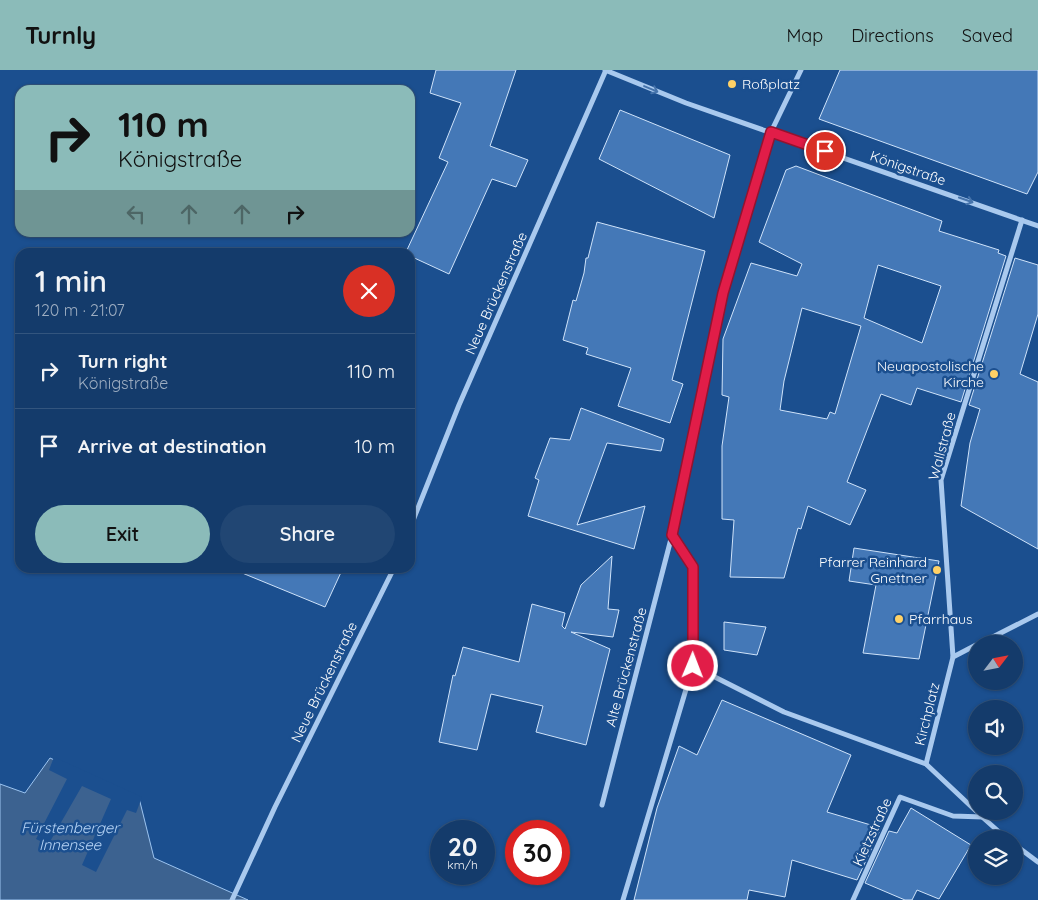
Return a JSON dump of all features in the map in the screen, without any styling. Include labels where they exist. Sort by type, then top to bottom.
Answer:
[{"type":"street","name":"Königstraße","points":[[606,70],[686,103],[1038,225]]},
{"type":"street","name":"Neue Brückenstraße","points":[[415,515],[459,405],[606,70]]},
{"type":"street","name":"Alte Brückenstraße","points":[[602,805],[672,535],[723,293],[771,132],[801,70]]},
{"type":"street","name":"Wallstraße","points":[[953,656],[942,480],[1022,220]]},
{"type":"street","points":[[622,900],[693,666],[693,567],[672,535]]},
{"type":"street","name":"Neue Brückenstraße","points":[[232,900],[392,573]]},
{"type":"street","points":[[996,635],[1038,614]]},
{"type":"street","points":[[953,656],[968,649]]},
{"type":"street","name":"Kirchplatz","points":[[953,656],[926,764],[968,803]]},
{"type":"street","points":[[693,666],[784,712],[926,764]]},
{"type":"street","name":"Kietzstraße","points":[[853,900],[900,797],[952,816],[968,817]]},
{"type":"street","name":"Kirchplatz","points":[[986,820],[997,830]]},
{"type":"street","points":[[1023,851],[1038,862]]},
{"type":"water","name":"Fürstenberger Innensee","points":[[50,758],[139,798],[154,858],[248,900],[0,900],[0,784],[25,793]]},
{"type":"pier","points":[[54,757],[142,797],[136,813],[127,810],[96,872],[82,865],[111,799],[82,786],[48,845],[36,839],[67,779],[49,770]]},
{"type":"building","points":[[436,70],[516,70],[490,146],[528,160],[516,187],[492,179],[449,274],[415,258],[415,248],[408,248],[413,237],[415,237],[415,233],[448,162],[439,158],[461,103],[430,93]]},
{"type":"building","points":[[840,70],[1038,70],[1038,172],[1027,194],[819,119]]},
{"type":"building","points":[[620,110],[730,155],[714,218],[599,159]]},
{"type":"building","points":[[796,166],[942,221],[939,231],[999,250],[998,253],[1006,256],[961,402],[917,388],[911,405],[881,394],[847,482],[866,490],[850,525],[808,506],[801,529],[798,528],[784,578],[730,577],[734,520],[722,519],[722,446],[729,397],[722,395],[723,339],[751,263],[797,276],[802,264],[759,242],[786,170]],"holes":[[[878,265],[941,286],[922,343],[864,318]],[[802,308],[861,326],[835,414],[830,412],[827,419],[780,410],[784,381]]]},
{"type":"building","points":[[597,222],[705,251],[672,380],[683,384],[670,423],[618,406],[631,368],[586,354],[588,348],[563,340],[573,300],[576,301]]},
{"type":"building","points":[[1015,258],[1038,265],[1038,314],[1020,374],[1038,382],[1038,549],[961,506],[970,443],[980,409],[969,405]]},
{"type":"building","points":[[581,408],[664,439],[661,451],[607,443],[577,525],[645,506],[634,549],[528,516],[539,480],[535,478],[550,438],[570,440]]},
{"type":"building","name":"Pfarrhaus","points":[[854,548],[939,561],[919,659],[863,653],[876,585],[849,581]]},
{"type":"building","points":[[612,556],[608,609],[619,610],[613,637],[571,632],[610,649],[586,745],[536,732],[543,706],[491,694],[477,750],[439,742],[453,675],[455,676],[463,647],[519,662],[532,604],[565,613],[562,626],[565,629],[581,585]]},
{"type":"building","points":[[242,573],[341,573],[325,607]]},
{"type":"building","points":[[724,622],[766,627],[757,655],[724,650]]},
{"type":"building","points":[[722,700],[851,755],[827,812],[881,828],[857,880],[792,860],[785,897],[749,890],[747,900],[634,900],[657,808],[679,746],[697,755]]},
{"type":"building","points":[[911,808],[968,843],[968,850],[939,899],[917,890],[912,900],[905,900],[865,883],[889,831],[897,833]]},
{"type":"place","name":"Roßplatz","points":[[732,84]]},
{"type":"place","name":"Neuapostolische Kirche","points":[[994,374]]},
{"type":"place","name":"Pfarrer Reinhard Gnettner","points":[[937,570]]},
{"type":"place","name":"Pfarrhaus","points":[[899,619]]},
{"type":"route","points":[[693,666],[693,567],[672,535],[723,293],[771,132],[825,151]]}]
